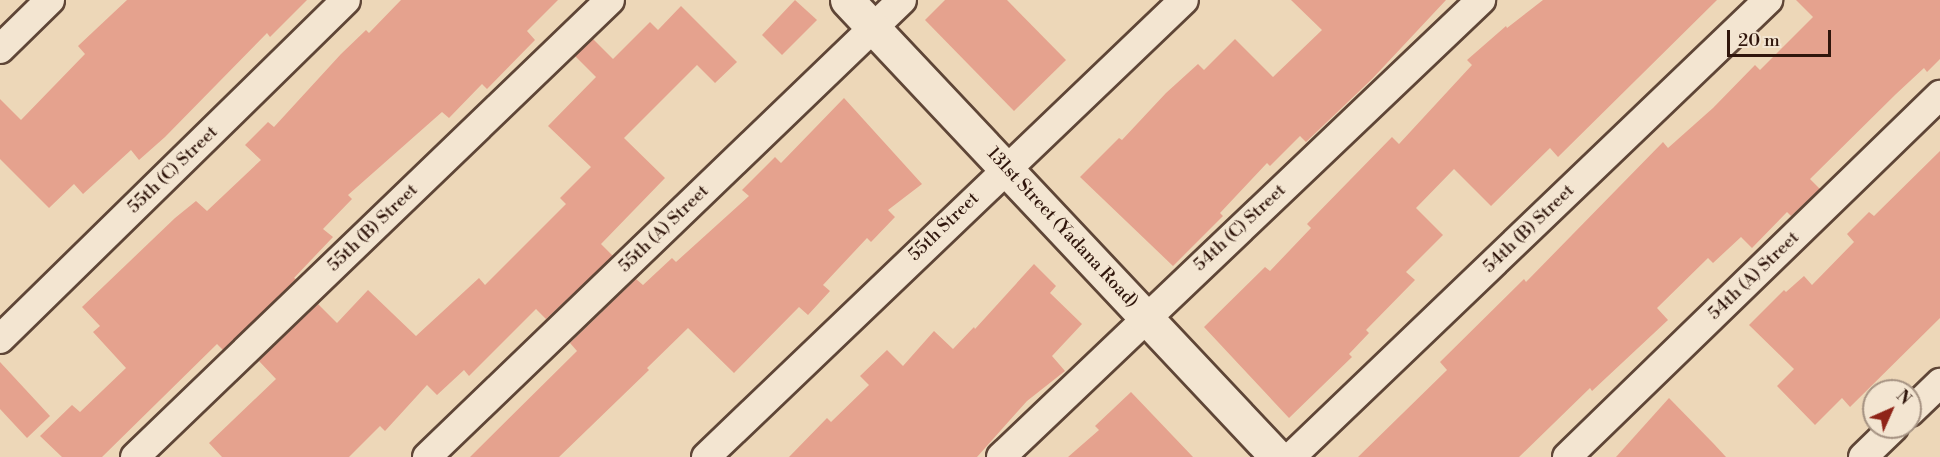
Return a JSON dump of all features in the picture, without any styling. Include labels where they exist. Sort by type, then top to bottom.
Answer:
[{"type":"street","points":[[0,49],[50,0]]},
{"type":"street","name":"55th (C) Street","points":[[0,339],[346,0]]},
{"type":"street","name":"55th (B) Street","points":[[135,457],[610,0]]},
{"type":"street","name":"131st Street (Yadana Road)","points":[[847,0],[1277,457]]},
{"type":"street","name":"55th (A) Street","points":[[426,457],[902,0]]},
{"type":"street","name":"55th Street","points":[[706,457],[1005,168],[1184,0]]},
{"type":"street","name":"54th (C) Street","points":[[1001,457],[1145,317],[1481,0]]},
{"type":"street","name":"54th (B) Street","points":[[1291,457],[1768,0]]},
{"type":"street","name":"54th (A) Street","points":[[1568,457],[1940,95]]},
{"type":"street","points":[[1922,400],[1940,383]]},
{"type":"street","points":[[1863,457],[1882,439]]},
{"type":"building","points":[[127,0],[307,0],[270,37],[267,33],[165,137],[139,160],[131,150],[83,194],[74,184],[49,208],[0,159],[0,99],[21,120],[85,54],[78,46]]},
{"type":"building","points":[[401,0],[558,0],[527,31],[535,40],[487,89],[482,84],[449,118],[442,112],[348,195],[352,199],[323,229],[333,237],[294,278],[296,279],[223,350],[217,344],[102,457],[62,457],[40,436],[72,405],[80,412],[126,368],[93,332],[100,326],[82,307],[175,218],[196,201],[207,211],[261,160],[245,145],[268,122],[274,127],[341,54],[366,30],[369,33]]},
{"type":"building","points":[[795,0],[817,20],[782,55],[762,35]]},
{"type":"building","points":[[945,0],[1007,0],[1066,60],[1014,111],[925,20]]},
{"type":"building","points":[[1291,0],[1446,0],[1372,79],[1306,142],[1300,136],[1270,166],[1267,163],[1220,213],[1223,216],[1173,266],[1080,177],[1119,138],[1122,140],[1166,93],[1198,64],[1204,70],[1235,39],[1273,77],[1322,30]]},
{"type":"building","points":[[1543,0],[1717,0],[1558,157],[1550,148],[1491,206],[1454,169],[1416,208],[1443,235],[1406,272],[1415,280],[1366,330],[1369,333],[1349,354],[1352,357],[1289,418],[1204,327],[1265,267],[1270,271],[1311,228],[1307,224],[1392,137],[1399,144],[1472,65],[1467,60],[1506,26],[1507,28]]},
{"type":"building","points":[[1796,0],[1940,0],[1940,59],[1927,72],[1924,68],[1810,179],[1820,189],[1791,216],[1787,212],[1752,248],[1741,237],[1713,263],[1708,258],[1657,308],[1668,320],[1592,391],[1590,388],[1519,457],[1358,457],[1447,370],[1440,362],[1524,279],[1526,282],[1663,142],[1668,148],[1713,108],[1755,65],[1760,70],[1813,17]]},
{"type":"building","points":[[681,6],[737,62],[715,83],[697,65],[624,138],[665,178],[601,244],[613,256],[546,319],[536,309],[469,376],[464,370],[437,395],[427,385],[385,431],[380,426],[349,457],[222,457],[209,443],[276,379],[259,361],[318,304],[337,323],[368,290],[416,336],[479,278],[485,285],[566,204],[560,198],[591,167],[548,126],[596,77],[575,56],[593,39],[613,59],[650,22],[658,30]]},
{"type":"building","points":[[844,98],[922,184],[888,210],[895,217],[871,242],[867,238],[823,285],[830,291],[808,315],[799,307],[734,373],[688,328],[647,368],[649,370],[559,457],[470,457],[577,351],[570,343],[636,279],[643,285],[672,258],[676,262],[749,196],[742,190],[775,157],[781,163]]},
{"type":"building","points":[[1940,151],[1940,318],[1878,379],[1862,379],[1862,395],[1850,407],[1842,398],[1815,425],[1777,386],[1794,369],[1749,325],[1784,290],[1786,292],[1804,276],[1812,285],[1854,242],[1847,234],[1869,212],[1874,216]]},
{"type":"building","points":[[1034,264],[1056,286],[1050,293],[1082,324],[1052,356],[1065,371],[1027,401],[977,457],[789,457],[827,418],[831,422],[869,385],[860,376],[887,350],[903,366],[934,331],[953,349],[974,327],[975,329]]},
{"type":"building","points":[[0,362],[50,416],[27,438],[0,409]]},
{"type":"building","points":[[1131,392],[1193,457],[1068,457],[1099,430],[1095,426]]},
{"type":"building","points":[[1669,398],[1713,443],[1726,457],[1616,457]]}]
